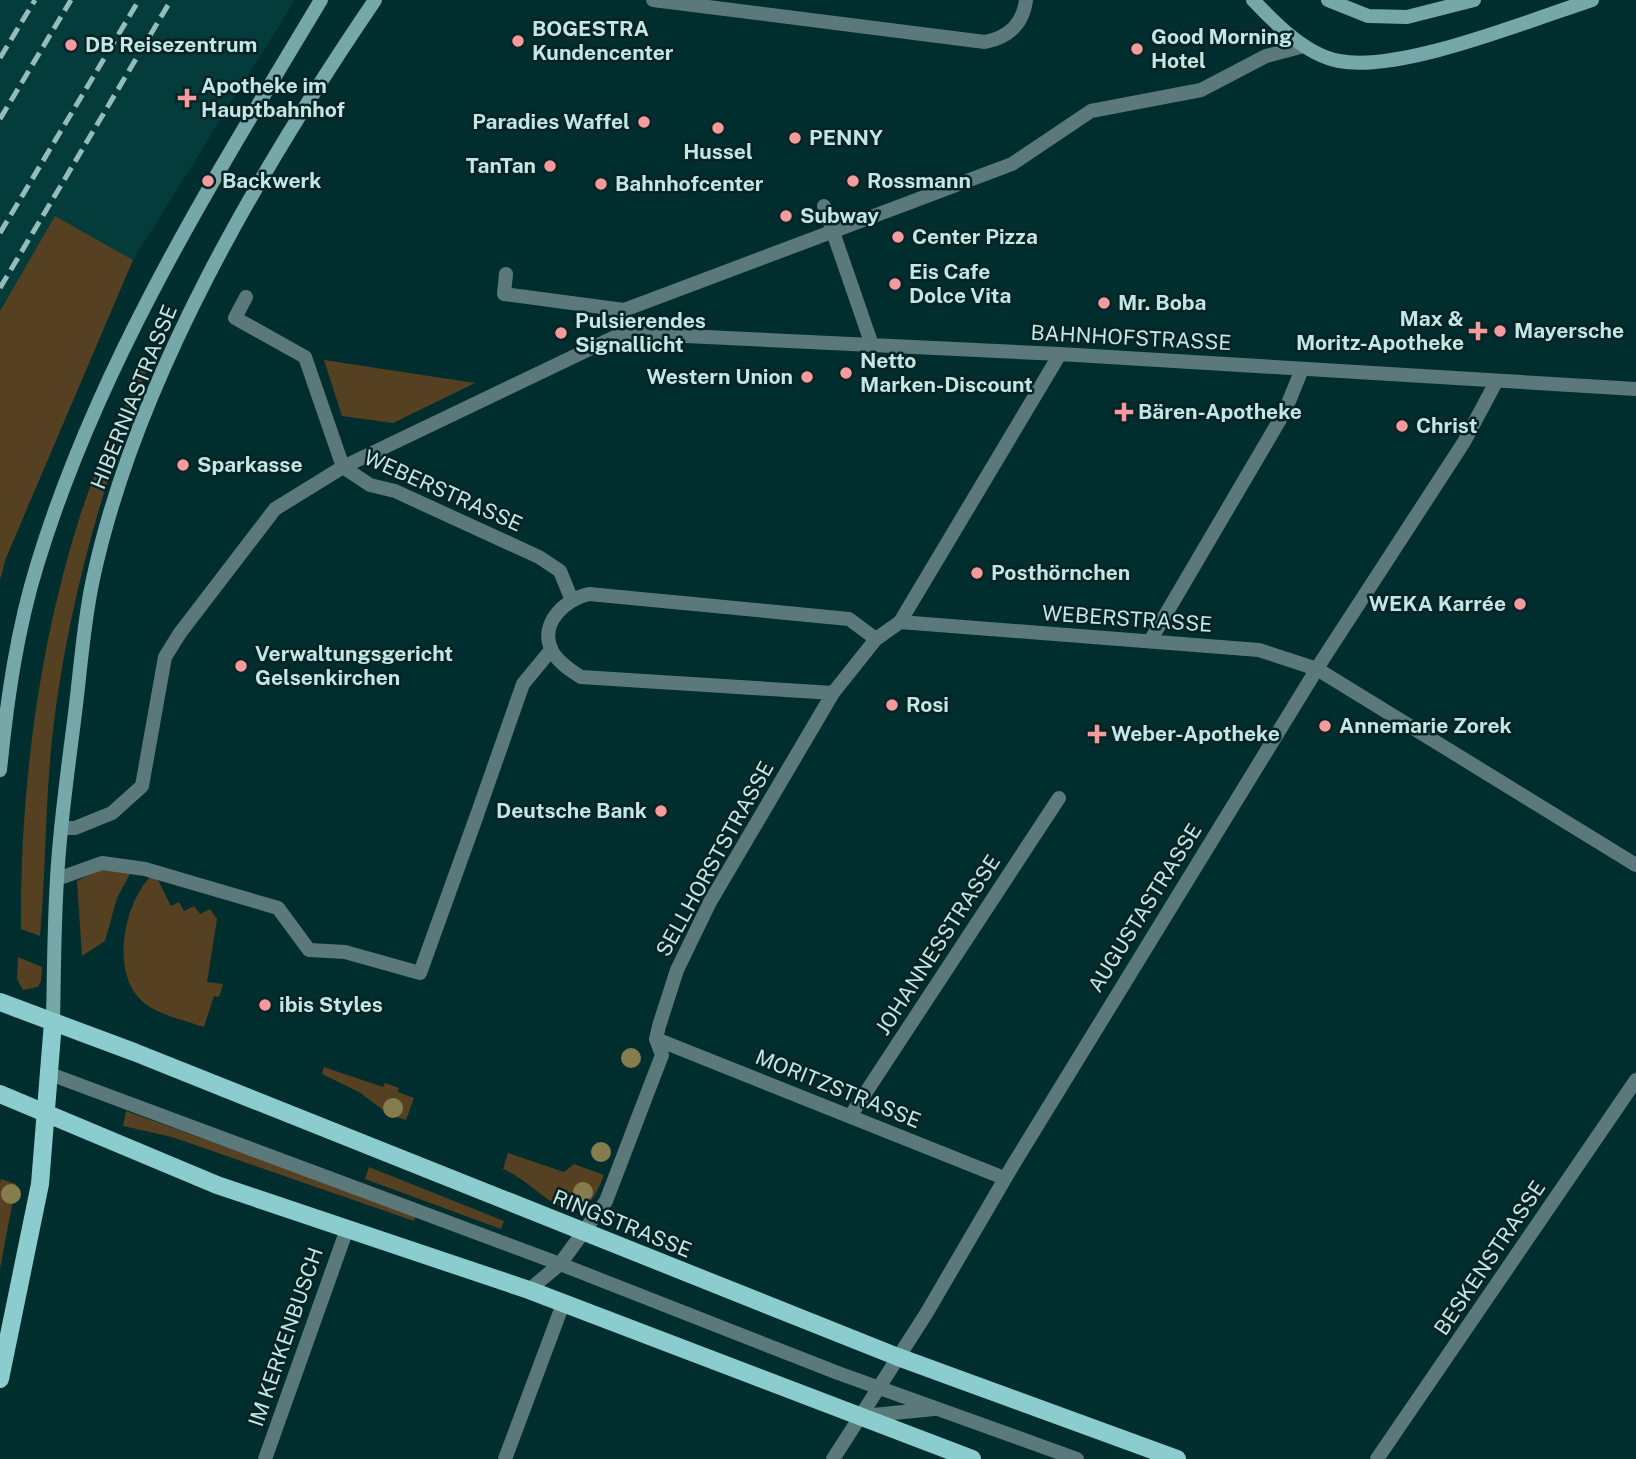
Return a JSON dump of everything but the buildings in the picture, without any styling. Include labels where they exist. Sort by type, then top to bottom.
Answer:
[{"type":"main road","name":"HIBERNIASTRASSE","points":[[0,770],[6,706],[38,562],[88,422],[151,291],[321,0]]},
{"type":"main road","name":"HIBERNIASTRASSE","points":[[53,1022],[61,828],[93,579],[124,468],[189,314],[282,146],[374,0]]},
{"type":"main road","points":[[1253,0],[1304,46],[1338,61],[1377,62],[1448,47],[1592,0]]},
{"type":"main road","points":[[1328,0],[1368,16],[1407,17],[1474,0]]},
{"type":"main road","name":"RINGSTRASSE","points":[[0,1002],[361,1142],[584,1234],[898,1357],[1177,1459]]},
{"type":"main road","points":[[0,1379],[40,1184],[48,1114],[53,1022]]},
{"type":"main road","points":[[0,1094],[217,1185],[529,1290],[972,1459]]},
{"type":"street","points":[[653,0],[985,42],[1010,32],[1025,12],[1027,0]]},
{"type":"street","points":[[506,274],[504,294],[624,310],[1012,164],[1091,111],[1201,90],[1266,56],[1304,46]]},
{"type":"street","points":[[824,206],[872,345]]},
{"type":"street","points":[[246,297],[236,318],[305,356],[343,467],[623,333],[624,310]]},
{"type":"street","name":"BAHNHOFSTRASSE","points":[[623,333],[1060,354],[1636,389]]},
{"type":"street","points":[[833,694],[581,677],[565,667],[551,650],[549,631],[556,613],[571,598],[589,594],[809,613],[849,619],[876,639],[900,622],[1060,354]]},
{"type":"street","points":[[1150,641],[1285,411],[1302,369]]},
{"type":"street","name":"AUGUSTASTRASSE","points":[[833,1459],[898,1357],[1004,1178],[1317,669],[1464,442],[1496,382]]},
{"type":"street","name":"WEBERSTRASSE","points":[[61,828],[75,828],[112,813],[142,786],[165,657],[180,633],[275,509],[343,467],[370,485],[394,491],[539,557],[560,571],[571,598]]},
{"type":"street","name":"WEBERSTRASSE","points":[[900,622],[1259,650],[1317,669],[1636,865]]},
{"type":"street","name":"SELLHORSTSTRASSE","points":[[529,1290],[560,1264],[606,1201],[662,1055],[656,1039],[677,970],[710,902],[833,694],[876,639]]},
{"type":"street","points":[[57,879],[102,863],[145,869],[278,908],[309,950],[345,952],[420,973],[523,684],[531,670],[551,650]]},
{"type":"street","name":"JOHANNESSTRASSE","points":[[851,1115],[1059,798]]},
{"type":"street","name":"MORITZSTRASSE","points":[[656,1039],[1004,1178]]},
{"type":"street","points":[[50,1074],[1077,1459]]},
{"type":"street","name":"BESKENSTRASSE","points":[[1377,1459],[1636,1080]]},
{"type":"street","name":"IM KERKENBUSCH","points":[[265,1459],[347,1229]]},
{"type":"street","points":[[505,1459],[563,1304]]},
{"type":"street","points":[[858,1417],[938,1408]]},
{"type":"shaded area","points":[[0,0],[295,0],[133,260],[55,216],[0,311]]},
{"type":"shaded area","points":[[55,216],[133,260],[6,558],[0,580],[0,311]]},
{"type":"shaded area","points":[[324,360],[475,383],[393,423],[342,416]]},
{"type":"shaded area","points":[[147,369],[100,504],[66,644],[52,739],[40,936],[21,929],[28,772],[43,668],[65,566],[86,497],[141,370]]},
{"type":"shaded area","points":[[99,870],[131,872],[117,898],[105,941],[82,956],[77,881]]},
{"type":"shaded area","points":[[150,877],[157,878],[171,906],[179,902],[184,911],[194,906],[200,914],[210,909],[217,919],[207,982],[223,984],[219,997],[214,996],[204,1027],[152,1008],[139,998],[130,986],[125,971],[124,954],[128,919],[141,888]]},
{"type":"shaded area","points":[[18,957],[42,967],[38,987],[23,990],[17,979]]},
{"type":"shaded area","points":[[324,1067],[383,1087],[385,1083],[399,1088],[398,1092],[414,1098],[406,1120],[390,1115],[359,1092],[322,1074]]},
{"type":"shaded area","points":[[126,1111],[416,1215],[414,1221],[172,1137],[123,1126]]},
{"type":"shaded area","points":[[508,1153],[564,1172],[574,1164],[604,1175],[594,1197],[583,1208],[571,1210],[559,1206],[503,1169]]},
{"type":"shaded area","points":[[369,1167],[504,1221],[501,1229],[365,1179]]},
{"type":"shaded area","points":[[1,1179],[16,1184],[0,1269],[0,1184]]},
{"type":"railway","points":[[0,58],[35,0]]},
{"type":"railway","points":[[0,119],[71,0]]},
{"type":"railway","points":[[0,233],[139,0]]},
{"type":"railway","points":[[0,288],[171,0]]},
{"type":"place","name":"BOGESTRA Kundencenter","points":[[518,41]]},
{"type":"place","name":"DB Reisezentrum","points":[[71,45]]},
{"type":"place","name":"Good Morning Hotel","points":[[1137,49]]},
{"type":"place","name":"Apotheke im Hauptbahnhof","points":[[187,98]]},
{"type":"place","name":"Paradies Waffel","points":[[644,122]]},
{"type":"place","name":"Hussel","points":[[718,128]]},
{"type":"place","name":"PENNY","points":[[795,138]]},
{"type":"place","name":"TanTan","points":[[550,166]]},
{"type":"place","name":"Backwerk","points":[[208,181]]},
{"type":"place","name":"Rossmann","points":[[853,181]]},
{"type":"place","name":"Bahnhofcenter","points":[[601,184]]},
{"type":"place","name":"Subway","points":[[786,216]]},
{"type":"place","name":"Center Pizza","points":[[898,237]]},
{"type":"place","name":"Eis Cafe Dolce Vita","points":[[895,284]]},
{"type":"place","name":"Mr. Boba","points":[[1104,303]]},
{"type":"place","name":"Max & Moritz-Apotheke","points":[[1478,331]]},
{"type":"place","name":"Mayersche","points":[[1500,331]]},
{"type":"place","name":"Pulsierendes Signallicht","points":[[561,333]]},
{"type":"place","name":"Netto Marken-Discount","points":[[846,373]]},
{"type":"place","name":"Western Union","points":[[807,377]]},
{"type":"place","name":"Bären-Apotheke","points":[[1124,412]]},
{"type":"place","name":"Christ","points":[[1402,426]]},
{"type":"place","name":"Sparkasse","points":[[183,465]]},
{"type":"place","name":"Posthörnchen","points":[[977,573]]},
{"type":"place","name":"WEKA Karrée","points":[[1520,604]]},
{"type":"place","name":"Verwaltungsgericht Gelsenkirchen","points":[[241,666]]},
{"type":"place","name":"Rosi","points":[[892,705]]},
{"type":"place","name":"Annemarie Zorek","points":[[1325,726]]},
{"type":"place","name":"Weber-Apotheke","points":[[1097,734]]},
{"type":"place","name":"Deutsche Bank","points":[[661,811]]},
{"type":"place","name":"ibis Styles","points":[[265,1005]]}]
